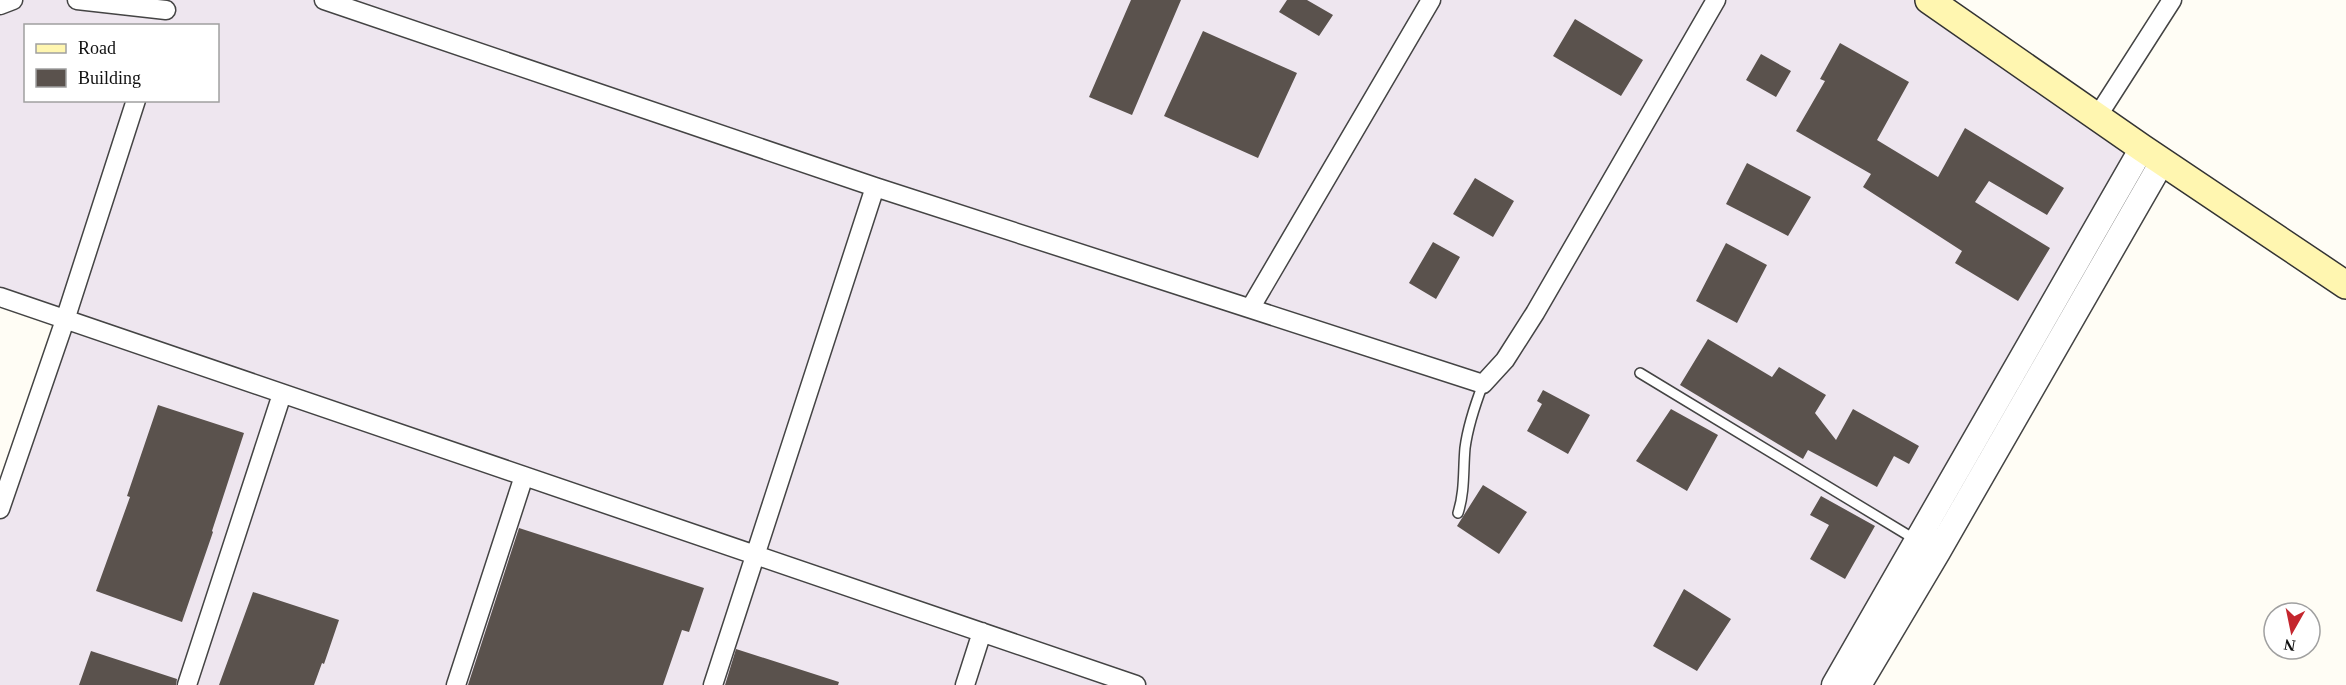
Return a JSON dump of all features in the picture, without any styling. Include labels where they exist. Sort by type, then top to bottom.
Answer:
[{"type":"main road","points":[[1929,0],[2152,155],[2346,285]]},
{"type":"street","points":[[0,5],[13,0]]},
{"type":"street","points":[[77,0],[165,12]]},
{"type":"street","points":[[324,0],[875,187],[1483,384],[1505,360],[1535,314],[1716,0]]},
{"type":"street","points":[[1251,307],[1431,0]]},
{"type":"street","points":[[2098,117],[2172,0]]},
{"type":"street","points":[[0,509],[65,320],[135,102]]},
{"type":"street","points":[[1834,685],[1916,540],[2152,155]]},
{"type":"street","points":[[1858,685],[1938,552],[2152,155]]},
{"type":"street","points":[[713,685],[875,187]]},
{"type":"street","points":[[0,297],[1136,685]]},
{"type":"street","points":[[187,685],[282,394]]},
{"type":"street","points":[[456,685],[524,476]]},
{"type":"street","points":[[965,685],[982,633]]},
{"type":"lane","points":[[1640,372],[1916,540]]},
{"type":"lane","points":[[1458,513],[1463,500],[1465,448],[1470,420],[1483,384]]},
{"type":"shaded area","points":[[0,0],[1929,0],[2151,154],[1859,685],[0,685],[0,509],[65,321],[0,295]]},
{"type":"building","points":[[1131,0],[1181,0],[1132,115],[1089,97]]},
{"type":"building","points":[[1287,0],[1307,0],[1333,15],[1319,36],[1279,12]]},
{"type":"building","points":[[1575,19],[1643,60],[1621,96],[1553,56]]},
{"type":"building","points":[[1203,31],[1297,73],[1258,158],[1164,116]]},
{"type":"building","points":[[1840,43],[1909,82],[1877,140],[1938,177],[1965,128],[2064,188],[2047,215],[1989,181],[1975,202],[2050,248],[2018,301],[1955,263],[1962,251],[1863,187],[1871,174],[1796,131],[1825,81],[1820,79]]},
{"type":"building","points":[[1761,54],[1791,71],[1776,97],[1746,80]]},
{"type":"building","points":[[1747,163],[1811,197],[1788,236],[1726,204]]},
{"type":"building","points":[[1475,178],[1514,201],[1493,237],[1453,214]]},
{"type":"building","points":[[1433,242],[1460,257],[1436,299],[1409,283]]},
{"type":"building","points":[[1726,243],[1767,265],[1737,323],[1696,301]]},
{"type":"building","points":[[1708,339],[1772,377],[1779,367],[1826,395],[1815,413],[1836,440],[1853,409],[1919,446],[1909,464],[1894,456],[1877,487],[1808,450],[1803,459],[1680,385]]},
{"type":"building","points":[[1543,390],[1590,415],[1568,454],[1527,431],[1542,404],[1537,401]]},
{"type":"building","points":[[158,405],[244,433],[182,622],[96,591],[130,497],[127,496]]},
{"type":"building","points":[[1671,409],[1718,435],[1687,491],[1636,461]]},
{"type":"building","points":[[1483,485],[1527,512],[1499,554],[1457,526]]},
{"type":"building","points":[[1821,496],[1875,526],[1845,579],[1810,559],[1829,525],[1810,515]]},
{"type":"building","points":[[519,528],[704,588],[689,632],[682,630],[663,685],[468,685]]},
{"type":"building","points":[[1684,589],[1731,619],[1697,671],[1653,646]]},
{"type":"building","points":[[253,592],[339,620],[314,685],[219,685]]},
{"type":"building","points":[[736,649],[839,682],[838,685],[725,685]]},
{"type":"building","points":[[91,651],[177,679],[176,685],[79,685]]}]
